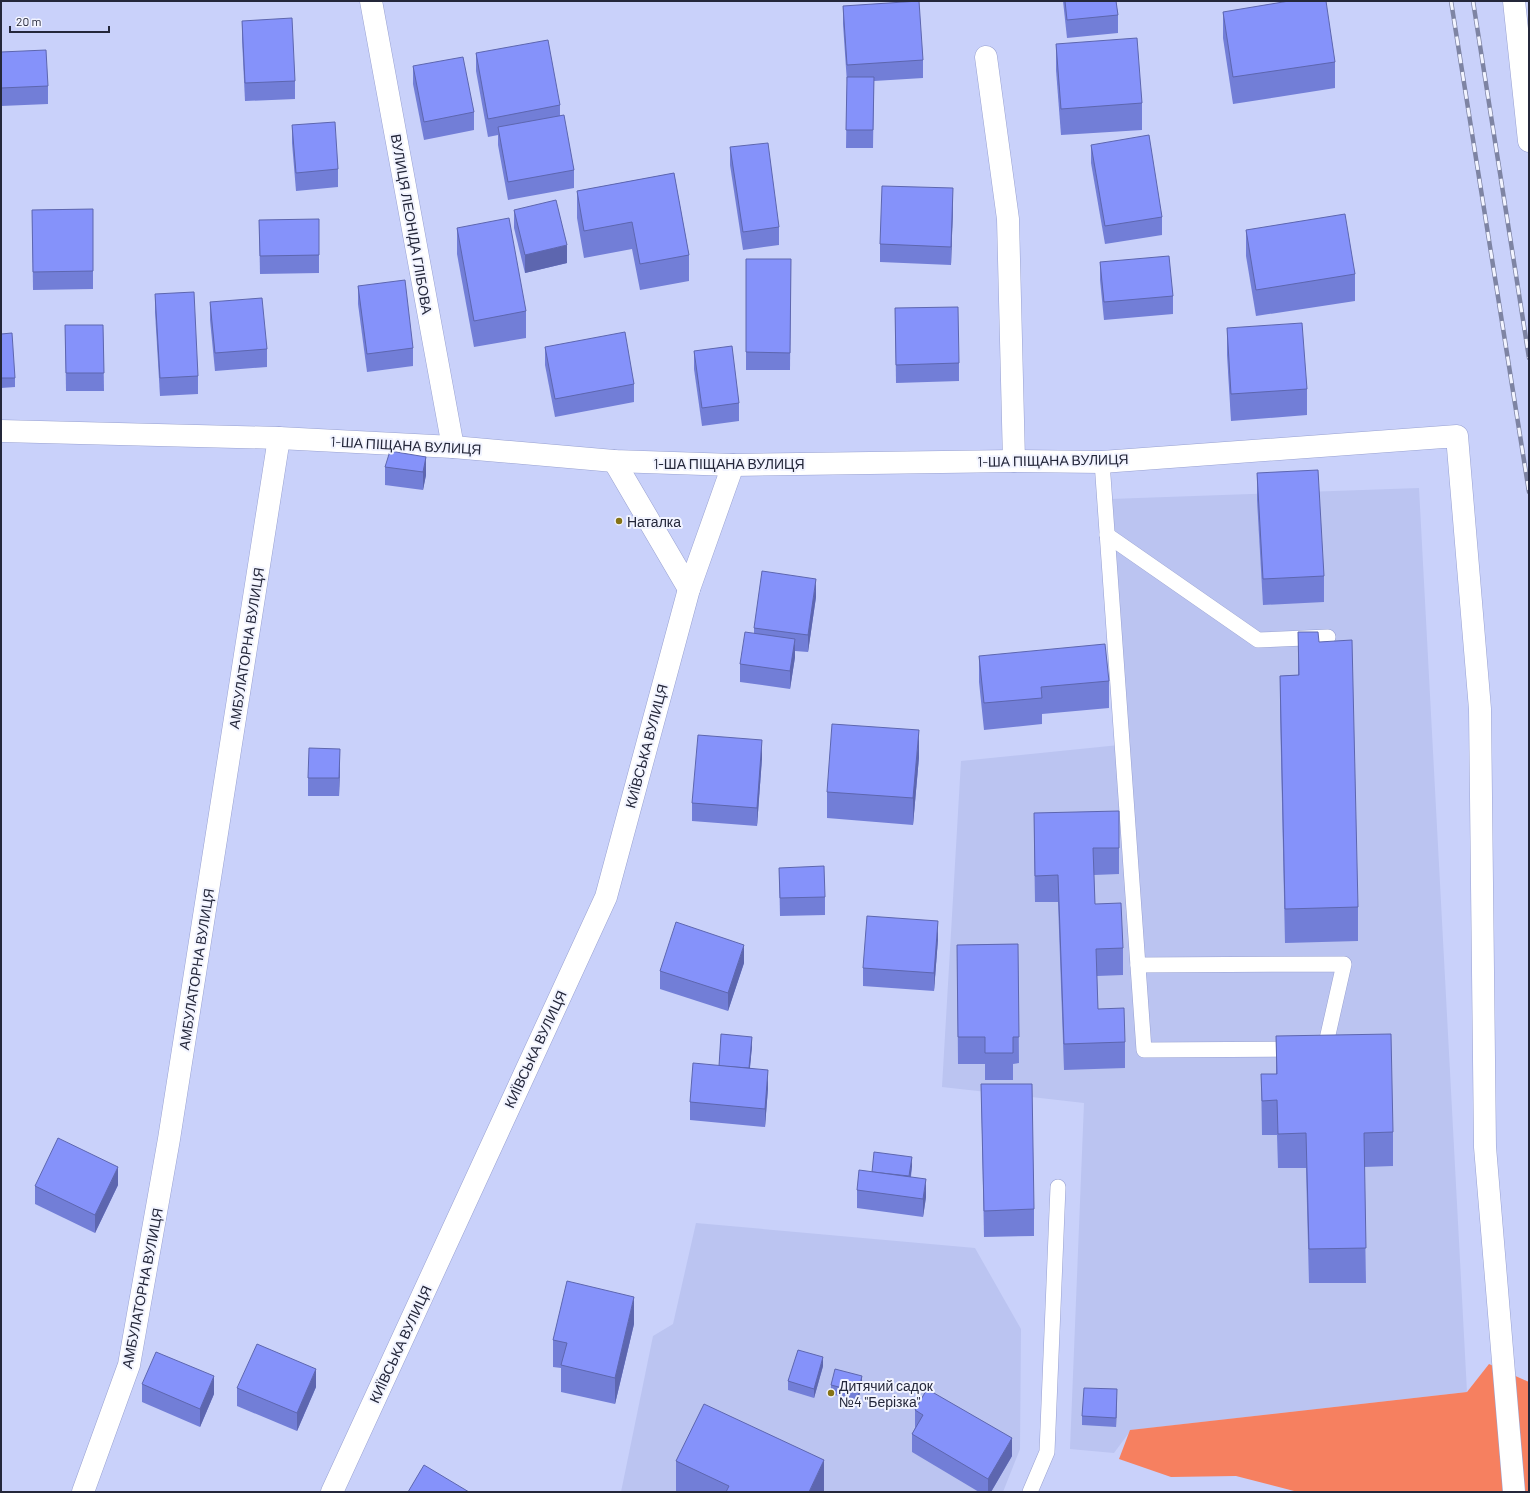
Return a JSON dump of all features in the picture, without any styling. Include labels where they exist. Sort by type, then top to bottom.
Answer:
[{"type":"street","name":"ВУЛИЦЯ ЛЕОНІДА ГЛІБОВА","points":[[371,1],[453,447]]},
{"type":"street","points":[[1514,1],[1529,141]]},
{"type":"street","points":[[986,57],[1008,218],[1014,461]]},
{"type":"street","name":"1-ША ПІЩАНА ВУЛИЦЯ","points":[[1,431],[279,438],[453,447],[614,462],[733,464],[1014,461],[1102,462],[1457,436],[1480,710],[1485,1147],[1514,1492]]},
{"type":"street","name":"АМБУЛАТОРНА ВУЛИЦЯ","points":[[83,1492],[129,1365],[169,1139],[279,438]]},
{"type":"street","points":[[614,462],[689,589]]},
{"type":"street","name":"КИЇВСЬКА ВУЛИЦЯ","points":[[332,1492],[606,897],[689,589],[733,464]]},
{"type":"lane","points":[[1102,462],[1107,535],[1144,1050],[1179,1051],[1325,1048],[1344,964],[1138,966]]},
{"type":"lane","points":[[1107,535],[1258,640],[1328,637]]},
{"type":"lane","points":[[1030,1492],[1047,1452],[1058,1187]]},
{"type":"shaded area","points":[[1419,488],[1467,1392],[1131,1430],[1114,1453],[1070,1449],[1084,1103],[942,1087],[961,761],[1129,744],[1110,499]]},
{"type":"shaded area","name":"Дитячий садок №4 \"Берізка\"","points":[[696,1223],[975,1248],[1021,1329],[1020,1449],[1003,1492],[621,1492],[653,1336],[673,1324]]},
{"type":"shaded area","points":[[1489,1364],[1529,1382],[1529,1492],[1298,1492],[1236,1476],[1171,1477],[1119,1459],[1130,1430],[1467,1392]]},
{"type":"building","points":[[919,1],[923,60],[847,65],[843,6]]},
{"type":"building","points":[[1065,1],[1116,1],[1118,15],[1067,20]]},
{"type":"building","points":[[1289,1],[1326,1],[1335,62],[1233,77],[1223,12]]},
{"type":"building","points":[[292,18],[295,81],[245,83],[242,21]]},
{"type":"building","points":[[1137,38],[1142,103],[1061,109],[1056,44]]},
{"type":"building","points":[[548,40],[560,105],[488,119],[476,53]]},
{"type":"building","points":[[46,50],[48,86],[1,88],[1,52]]},
{"type":"building","points":[[463,57],[474,112],[424,122],[413,66]]},
{"type":"building","points":[[847,77],[874,77],[873,130],[846,130]]},
{"type":"building","points":[[564,115],[574,170],[508,182],[498,127]]},
{"type":"building","points":[[335,122],[338,169],[296,173],[292,125]]},
{"type":"building","points":[[1149,135],[1162,217],[1105,226],[1091,145]]},
{"type":"building","points":[[768,143],[779,227],[743,232],[730,147]]},
{"type":"building","points":[[674,173],[689,255],[640,264],[632,222],[584,231],[577,191]]},
{"type":"building","points":[[882,186],[953,188],[951,247],[880,244]]},
{"type":"building","points":[[556,200],[567,245],[525,255],[514,210]]},
{"type":"building","points":[[93,209],[93,271],[33,272],[32,210]]},
{"type":"building","points":[[1345,214],[1355,274],[1256,290],[1246,230]]},
{"type":"building","points":[[509,218],[526,311],[474,321],[457,228]]},
{"type":"building","points":[[319,219],[319,255],[260,256],[259,220]]},
{"type":"building","points":[[1169,256],[1173,296],[1104,302],[1100,262]]},
{"type":"building","points":[[746,259],[791,259],[790,353],[746,352]]},
{"type":"building","points":[[405,280],[413,348],[367,354],[358,286]]},
{"type":"building","points":[[194,292],[198,376],[160,378],[155,294]]},
{"type":"building","points":[[262,298],[267,349],[215,353],[210,302]]},
{"type":"building","points":[[958,307],[959,363],[896,365],[895,308]]},
{"type":"building","points":[[1302,323],[1307,389],[1231,394],[1227,328]]},
{"type":"building","points":[[65,325],[103,325],[104,373],[66,373]]},
{"type":"building","points":[[625,332],[634,384],[555,399],[545,347]]},
{"type":"building","points":[[12,333],[15,378],[1,378],[1,334]]},
{"type":"building","points":[[732,346],[739,403],[702,408],[694,351]]},
{"type":"building","points":[[390,451],[426,457],[423,472],[385,467]]},
{"type":"building","points":[[1318,470],[1324,576],[1263,579],[1257,473]]},
{"type":"building","points":[[762,571],[816,579],[808,635],[754,628]]},
{"type":"building","points":[[745,632],[795,639],[790,671],[740,664]]},
{"type":"building","points":[[1298,632],[1318,632],[1319,642],[1352,640],[1358,907],[1285,909],[1280,676],[1299,675]]},
{"type":"building","points":[[1105,644],[1109,681],[1041,687],[1042,698],[984,703],[979,656]]},
{"type":"building","points":[[832,724],[919,730],[913,798],[827,792]]},
{"type":"building","points":[[698,735],[762,740],[757,808],[692,803]]},
{"type":"building","points":[[309,748],[340,749],[339,778],[308,778]]},
{"type":"building","points":[[1119,811],[1119,848],[1093,848],[1095,904],[1121,903],[1123,948],[1096,949],[1098,1009],[1124,1008],[1125,1042],[1064,1044],[1058,875],[1035,876],[1034,813]]},
{"type":"building","points":[[824,866],[825,897],[780,898],[779,868]]},
{"type":"building","points":[[867,916],[938,921],[934,973],[863,968]]},
{"type":"building","points":[[676,922],[744,945],[728,993],[660,971]]},
{"type":"building","points":[[1018,944],[1019,1037],[1013,1037],[1013,1053],[985,1053],[985,1037],[958,1037],[957,945]]},
{"type":"building","points":[[721,1034],[752,1037],[749,1068],[719,1066]]},
{"type":"building","points":[[1391,1034],[1393,1132],[1364,1133],[1366,1248],[1309,1249],[1306,1133],[1278,1134],[1277,1100],[1262,1101],[1261,1074],[1277,1074],[1276,1036]]},
{"type":"building","points":[[693,1063],[768,1070],[765,1109],[690,1102]]},
{"type":"building","points":[[981,1084],[1032,1084],[1034,1209],[984,1211]]},
{"type":"building","points":[[58,1138],[118,1167],[95,1215],[35,1186]]},
{"type":"building","points":[[874,1152],[912,1157],[909,1176],[872,1172]]},
{"type":"building","points":[[859,1170],[926,1179],[923,1199],[857,1190]]},
{"type":"building","points":[[567,1281],[634,1297],[615,1378],[561,1365],[567,1343],[553,1340]]},
{"type":"building","points":[[257,1344],[316,1369],[297,1413],[237,1388]]},
{"type":"building","points":[[798,1350],[823,1357],[814,1389],[788,1381]]},
{"type":"building","points":[[156,1352],[214,1376],[200,1409],[142,1384]]},
{"type":"building","points":[[835,1369],[862,1376],[858,1392],[831,1385]]},
{"type":"building","points":[[1084,1388],[1117,1389],[1116,1418],[1082,1416]]},
{"type":"building","points":[[927,1389],[1012,1438],[988,1479],[912,1434],[923,1415],[915,1410]]},
{"type":"building","points":[[704,1404],[824,1460],[809,1492],[726,1492],[729,1486],[676,1461]]},
{"type":"building","points":[[424,1465],[469,1492],[408,1492]]},
{"type":"railway","points":[[1451,1],[1529,492]]},
{"type":"railway","points":[[1473,1],[1529,358]]},
{"type":"place","name":"Наталка","points":[[619,521]]},
{"type":"place","name":"Дитячий садок №4 \"Берізка\"","points":[[831,1393]]}]
